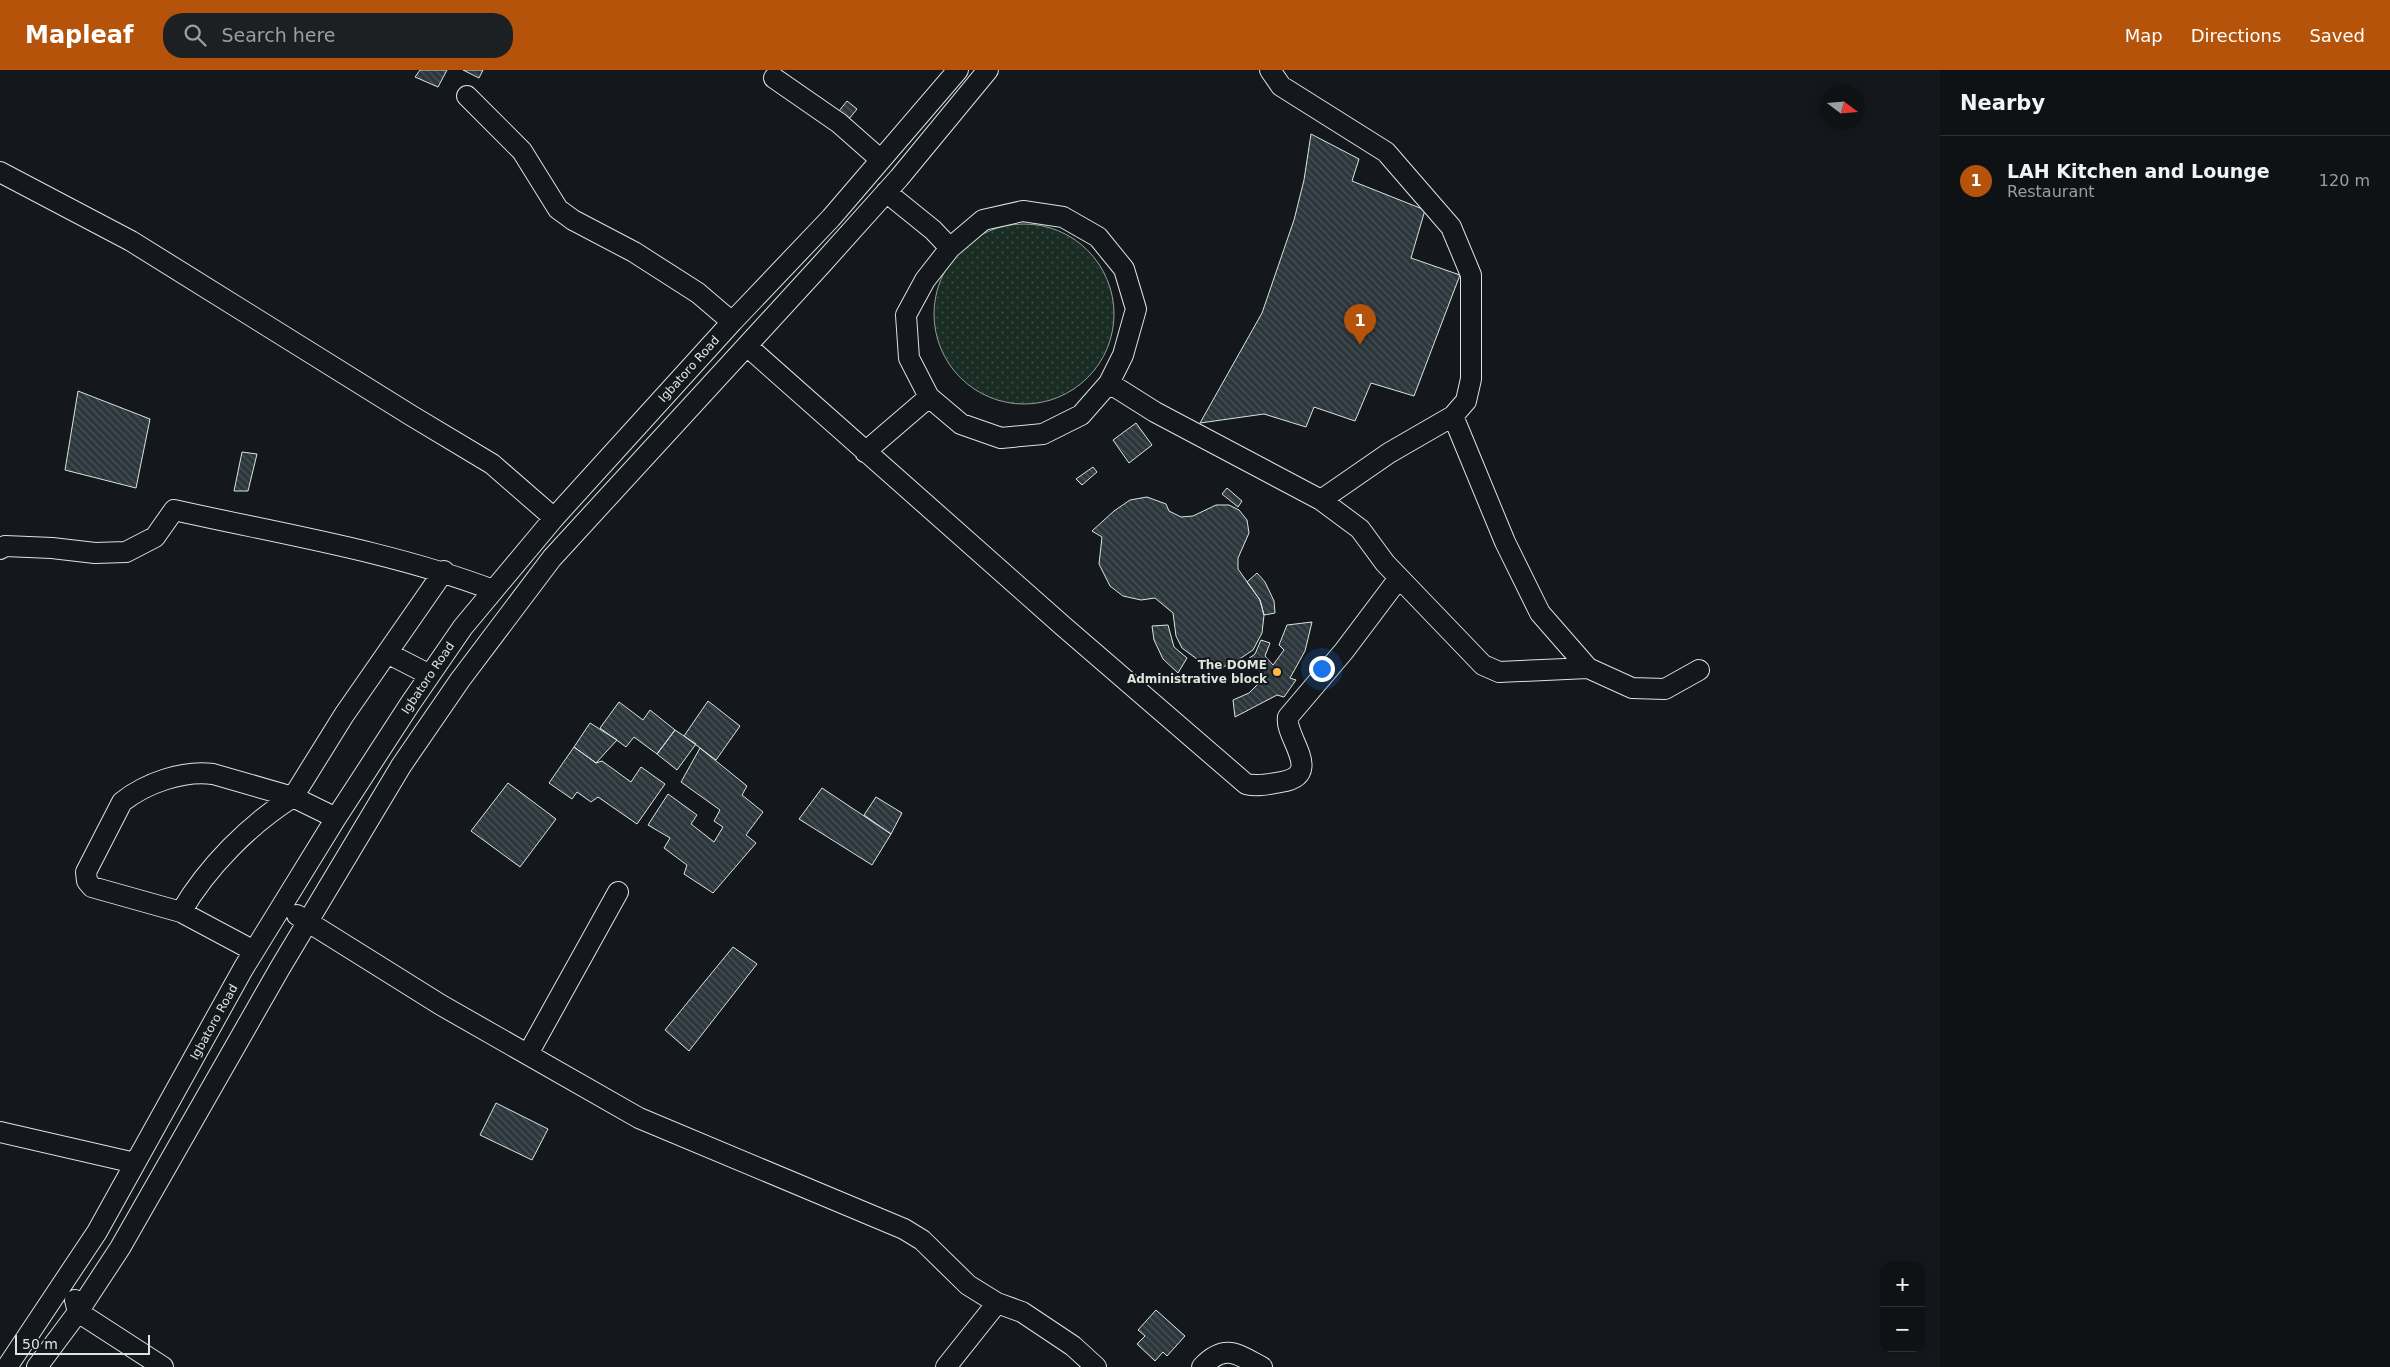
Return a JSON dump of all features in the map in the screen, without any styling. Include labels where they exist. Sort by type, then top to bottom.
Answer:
[{"type":"street","name":"Igbatoro Road","points":[[7,1367],[82,1255],[254,951],[336,818],[463,627],[554,518],[732,322],[831,218],[958,70]]},
{"type":"street","points":[[37,1367],[78,1312],[120,1248],[307,922],[402,766],[460,680],[552,558],[886,192],[988,70]]},
{"type":"street","points":[[1270,70],[1281,86],[1386,152],[1451,227],[1471,275],[1471,379],[1466,401],[1453,416],[1389,453],[1321,500]]},
{"type":"street","points":[[774,78],[839,123],[881,160]]},
{"type":"street","points":[[467,96],[522,151],[558,209],[573,220],[634,252],[698,293],[732,322]]},
{"type":"street","points":[[0,172],[131,241],[412,416],[458,442],[492,464],[554,518]]},
{"type":"street","points":[[886,192],[933,230],[950,248]]},
{"type":"street","points":[[1023,211],[1063,217],[1098,237],[1124,269],[1136,309],[1124,355],[1109,383],[1081,415],[1044,434],[1001,438],[961,424],[929,397],[909,358],[906,316],[925,280],[950,248],[983,220],[1023,211]]},
{"type":"street","points":[[747,346],[865,452],[1246,784],[1256,787],[1290,780],[1298,774],[1302,763],[1298,745],[1288,726],[1288,717],[1344,651],[1399,578]]},
{"type":"street","points":[[1109,383],[1155,412],[1321,500],[1360,529],[1399,578],[1483,665],[1499,672],[1570,667],[1588,668],[1632,688],[1665,689],[1699,670]]},
{"type":"street","points":[[865,452],[929,397]]},
{"type":"street","points":[[1453,416],[1505,542],[1540,613],[1588,668]]},
{"type":"street","points":[[0,549],[5,546],[52,548],[95,553],[126,552],[155,536],[174,510],[396,557],[444,571],[493,590]]},
{"type":"street","points":[[182,912],[190,898],[239,840],[270,812],[293,797],[344,715],[444,571]]},
{"type":"street","points":[[387,653],[430,675]]},
{"type":"street","points":[[254,951],[182,912],[92,887],[87,881],[86,872],[122,802],[130,795],[176,776],[200,772],[248,782],[293,797],[336,818]]},
{"type":"street","points":[[528,1054],[618,892]]},
{"type":"street","points":[[283,905],[307,922],[638,1118],[904,1229],[922,1240],[968,1285],[997,1303],[1022,1312],[1073,1346],[1096,1367]]},
{"type":"street","points":[[0,1132],[135,1163]]},
{"type":"street","points":[[78,1312],[75,1279],[82,1255]]},
{"type":"street","points":[[946,1367],[997,1303]]},
{"type":"street","points":[[78,1312],[163,1367]]},
{"type":"street","points":[[1202,1367],[1219,1354],[1232,1352],[1262,1367]]},
{"type":"green space","points":[[1015,224],[1033,224],[1058,231],[1074,239],[1088,250],[1099,264],[1107,280],[1114,305],[1114,323],[1107,348],[1099,364],[1088,378],[1074,389],[1050,400],[1033,404],[1015,404],[998,400],[974,389],[954,371],[938,340],[934,323],[934,305],[938,288],[949,264],[967,244],[998,228]]},
{"type":"building","points":[[420,70],[447,70],[438,87],[415,77]]},
{"type":"building","points":[[463,70],[483,70],[479,78]]},
{"type":"building","points":[[847,101],[857,109],[849,119],[839,111]]},
{"type":"building","points":[[1311,134],[1359,159],[1352,181],[1425,210],[1411,258],[1460,275],[1414,396],[1371,383],[1355,421],[1314,407],[1306,427],[1264,414],[1200,423],[1262,313],[1294,220],[1304,180]]},
{"type":"building","points":[[78,391],[150,419],[136,488],[65,470]]},
{"type":"building","points":[[1136,423],[1152,445],[1129,463],[1113,440]]},
{"type":"building","points":[[242,452],[257,454],[248,491],[234,491]]},
{"type":"building","points":[[1093,467],[1097,472],[1082,485],[1076,479]]},
{"type":"building","points":[[1227,488],[1242,501],[1238,507],[1222,494]]},
{"type":"building","points":[[1147,497],[1166,504],[1169,511],[1181,517],[1193,516],[1216,505],[1229,505],[1239,510],[1247,520],[1249,533],[1238,558],[1238,569],[1260,600],[1264,615],[1262,633],[1253,650],[1238,660],[1223,667],[1205,665],[1182,648],[1176,636],[1173,613],[1155,598],[1141,600],[1123,596],[1110,586],[1099,564],[1102,537],[1092,531],[1114,511],[1130,500]]},
{"type":"building","points":[[1257,573],[1265,582],[1274,601],[1275,613],[1264,615],[1260,600],[1247,582]]},
{"type":"building","name":"The DOME Administrative block","points":[[1312,622],[1305,651],[1290,678],[1296,680],[1284,697],[1277,695],[1235,717],[1233,700],[1249,693],[1265,677],[1253,664],[1245,668],[1241,664],[1255,654],[1261,640],[1270,643],[1265,656],[1273,665],[1284,650],[1279,645],[1287,625]]},
{"type":"building","points":[[1168,625],[1174,647],[1187,658],[1178,673],[1163,659],[1154,640],[1152,626]]},
{"type":"building","points":[[708,701],[740,726],[716,760],[684,736]]},
{"type":"building","points":[[619,702],[643,720],[650,710],[675,730],[657,754],[634,737],[626,747],[600,728]]},
{"type":"building","points":[[590,723],[617,740],[596,763],[574,747]]},
{"type":"building","points":[[675,730],[696,744],[677,770],[657,754]]},
{"type":"building","points":[[574,747],[596,763],[602,761],[631,782],[641,767],[665,784],[637,824],[598,797],[591,802],[577,792],[572,799],[549,783]]},
{"type":"building","points":[[700,748],[747,786],[742,795],[763,812],[746,835],[756,843],[713,893],[684,874],[687,865],[664,848],[670,838],[648,825],[668,794],[697,815],[691,824],[714,842],[723,827],[714,821],[720,810],[681,782]]},
{"type":"building","points":[[508,783],[556,819],[520,867],[471,831]]},
{"type":"building","points":[[822,788],[891,834],[872,865],[799,819]]},
{"type":"building","points":[[876,797],[902,813],[891,834],[864,815]]},
{"type":"building","points":[[733,947],[757,964],[689,1051],[665,1030]]},
{"type":"building","points":[[496,1103],[548,1129],[532,1160],[480,1135]]},
{"type":"building","points":[[1156,1310],[1185,1336],[1167,1356],[1163,1352],[1155,1361],[1137,1344],[1145,1336],[1138,1330]]},
{"type":"place","name":"LAH Kitchen and Lounge","points":[[1360,345]]},
{"type":"place","name":"The DOME Administrative block","points":[[1277,672]]}]
